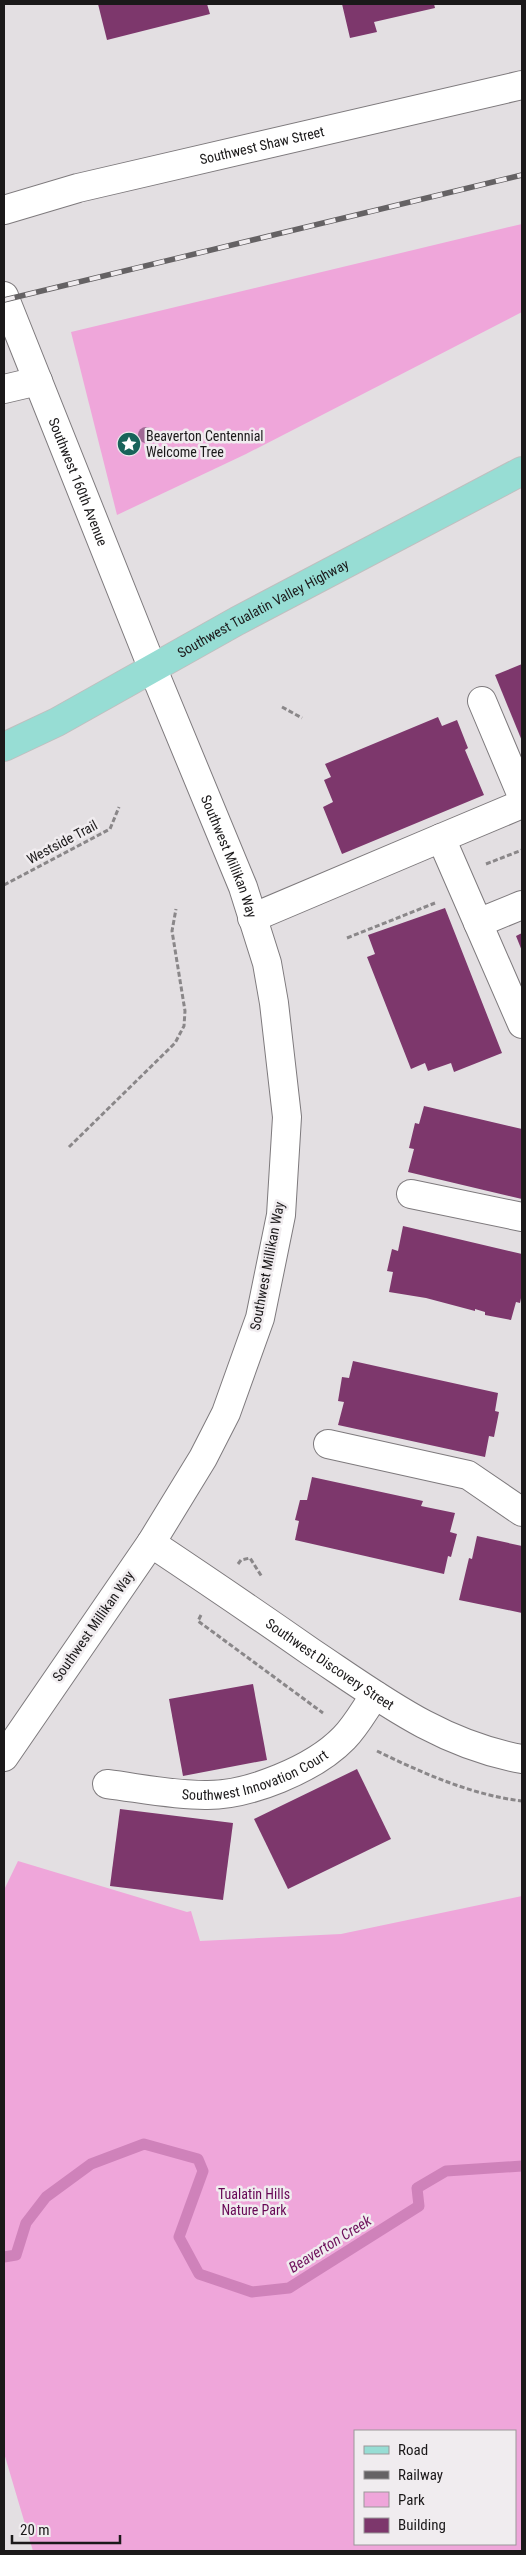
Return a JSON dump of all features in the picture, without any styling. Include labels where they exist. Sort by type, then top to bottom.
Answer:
[{"type":"main road","name":"Southwest Tualatin Valley Highway","points":[[4,747],[57,722],[152,667],[522,472]]},
{"type":"street","name":"Southwest Shaw Street","points":[[4,210],[78,188],[522,85]]},
{"type":"street","name":"Southwest 160th Avenue","points":[[4,296],[152,667]]},
{"type":"street","points":[[4,389],[38,381]]},
{"type":"street","name":"Southwest Millikan Way","points":[[4,1757],[151,1543],[203,1458],[226,1413],[260,1318],[280,1215],[287,1117],[274,1003],[267,962],[243,887],[152,667]]},
{"type":"street","points":[[482,701],[522,796]]},
{"type":"street","points":[[252,918],[522,804]]},
{"type":"street","points":[[441,838],[522,1024]]},
{"type":"street","points":[[478,923],[522,905]]},
{"type":"street","points":[[411,1194],[522,1217]]},
{"type":"street","points":[[328,1444],[468,1475],[522,1512]]},
{"type":"street","name":"Southwest Discovery Street","points":[[151,1543],[375,1695],[432,1730],[494,1754],[522,1759]]},
{"type":"street","name":"Southwest Innovation Court","points":[[106,1784],[207,1796],[238,1792],[256,1787],[317,1758],[339,1743],[375,1695]]},
{"type":"path","points":[[282,707],[302,718]]},
{"type":"path","name":"Westside Trail","points":[[4,885],[110,829],[119,807]]},
{"type":"path","points":[[68,1147],[175,1044],[184,1026],[185,1011],[172,931],[176,909]]},
{"type":"path","points":[[349,1732],[378,1752],[456,1784],[500,1798],[522,1801]]},
{"type":"green space","points":[[522,224],[522,312],[246,454],[117,515],[71,332]]},
{"type":"green space","name":"Tualatin Hills Nature Park","points":[[18,1861],[187,1912],[191,1911],[200,1941],[341,1934],[522,1896],[522,2551],[33,2551],[4,2453],[4,1890]]},
{"type":"building","points":[[98,4],[207,4],[210,14],[107,40]]},
{"type":"building","points":[[342,4],[434,4],[435,8],[374,22],[377,32],[350,38]]},
{"type":"building","points":[[522,664],[522,741],[495,675]]},
{"type":"building","points":[[438,717],[442,726],[457,720],[468,748],[465,750],[484,795],[342,854],[323,807],[333,802],[324,780],[331,777],[325,764]]},
{"type":"building","points":[[445,908],[502,1053],[454,1072],[451,1063],[428,1071],[425,1063],[411,1069],[367,957],[375,954],[368,935]]},
{"type":"building","points":[[522,933],[522,951],[516,936]]},
{"type":"building","points":[[424,1106],[522,1129],[522,1199],[408,1172],[414,1149],[409,1148],[415,1123],[419,1124]]},
{"type":"building","points":[[403,1226],[522,1254],[522,1293],[520,1303],[516,1302],[511,1320],[485,1315],[485,1312],[475,1309],[475,1311],[426,1298],[389,1292],[393,1272],[387,1271],[392,1249],[398,1251]]},
{"type":"building","points":[[353,1361],[498,1393],[495,1411],[499,1412],[494,1437],[489,1436],[485,1457],[338,1425],[344,1402],[338,1401],[342,1377],[349,1378]]},
{"type":"building","points":[[312,1477],[423,1501],[421,1506],[455,1513],[450,1532],[457,1534],[451,1557],[448,1556],[444,1574],[295,1540],[299,1521],[295,1520],[300,1500],[307,1500]]},
{"type":"building","points":[[477,1536],[522,1546],[522,1613],[459,1600],[469,1558],[472,1559]]},
{"type":"building","points":[[253,1684],[267,1760],[183,1776],[169,1699]]},
{"type":"building","points":[[357,1769],[391,1839],[288,1889],[254,1819]]},
{"type":"building","points":[[120,1809],[233,1823],[223,1900],[110,1886]]},
{"type":"waterway","name":"Beaverton Creek","points":[[4,2257],[16,2255],[26,2223],[46,2197],[91,2164],[144,2144],[198,2159],[203,2171],[179,2237],[199,2274],[252,2292],[289,2288],[419,2206],[417,2188],[446,2171],[522,2166]]},
{"type":"railway","points":[[4,300],[522,175]]},
{"type":"place","name":"Beaverton Centennial Welcome Tree","points":[[129,444]]}]
